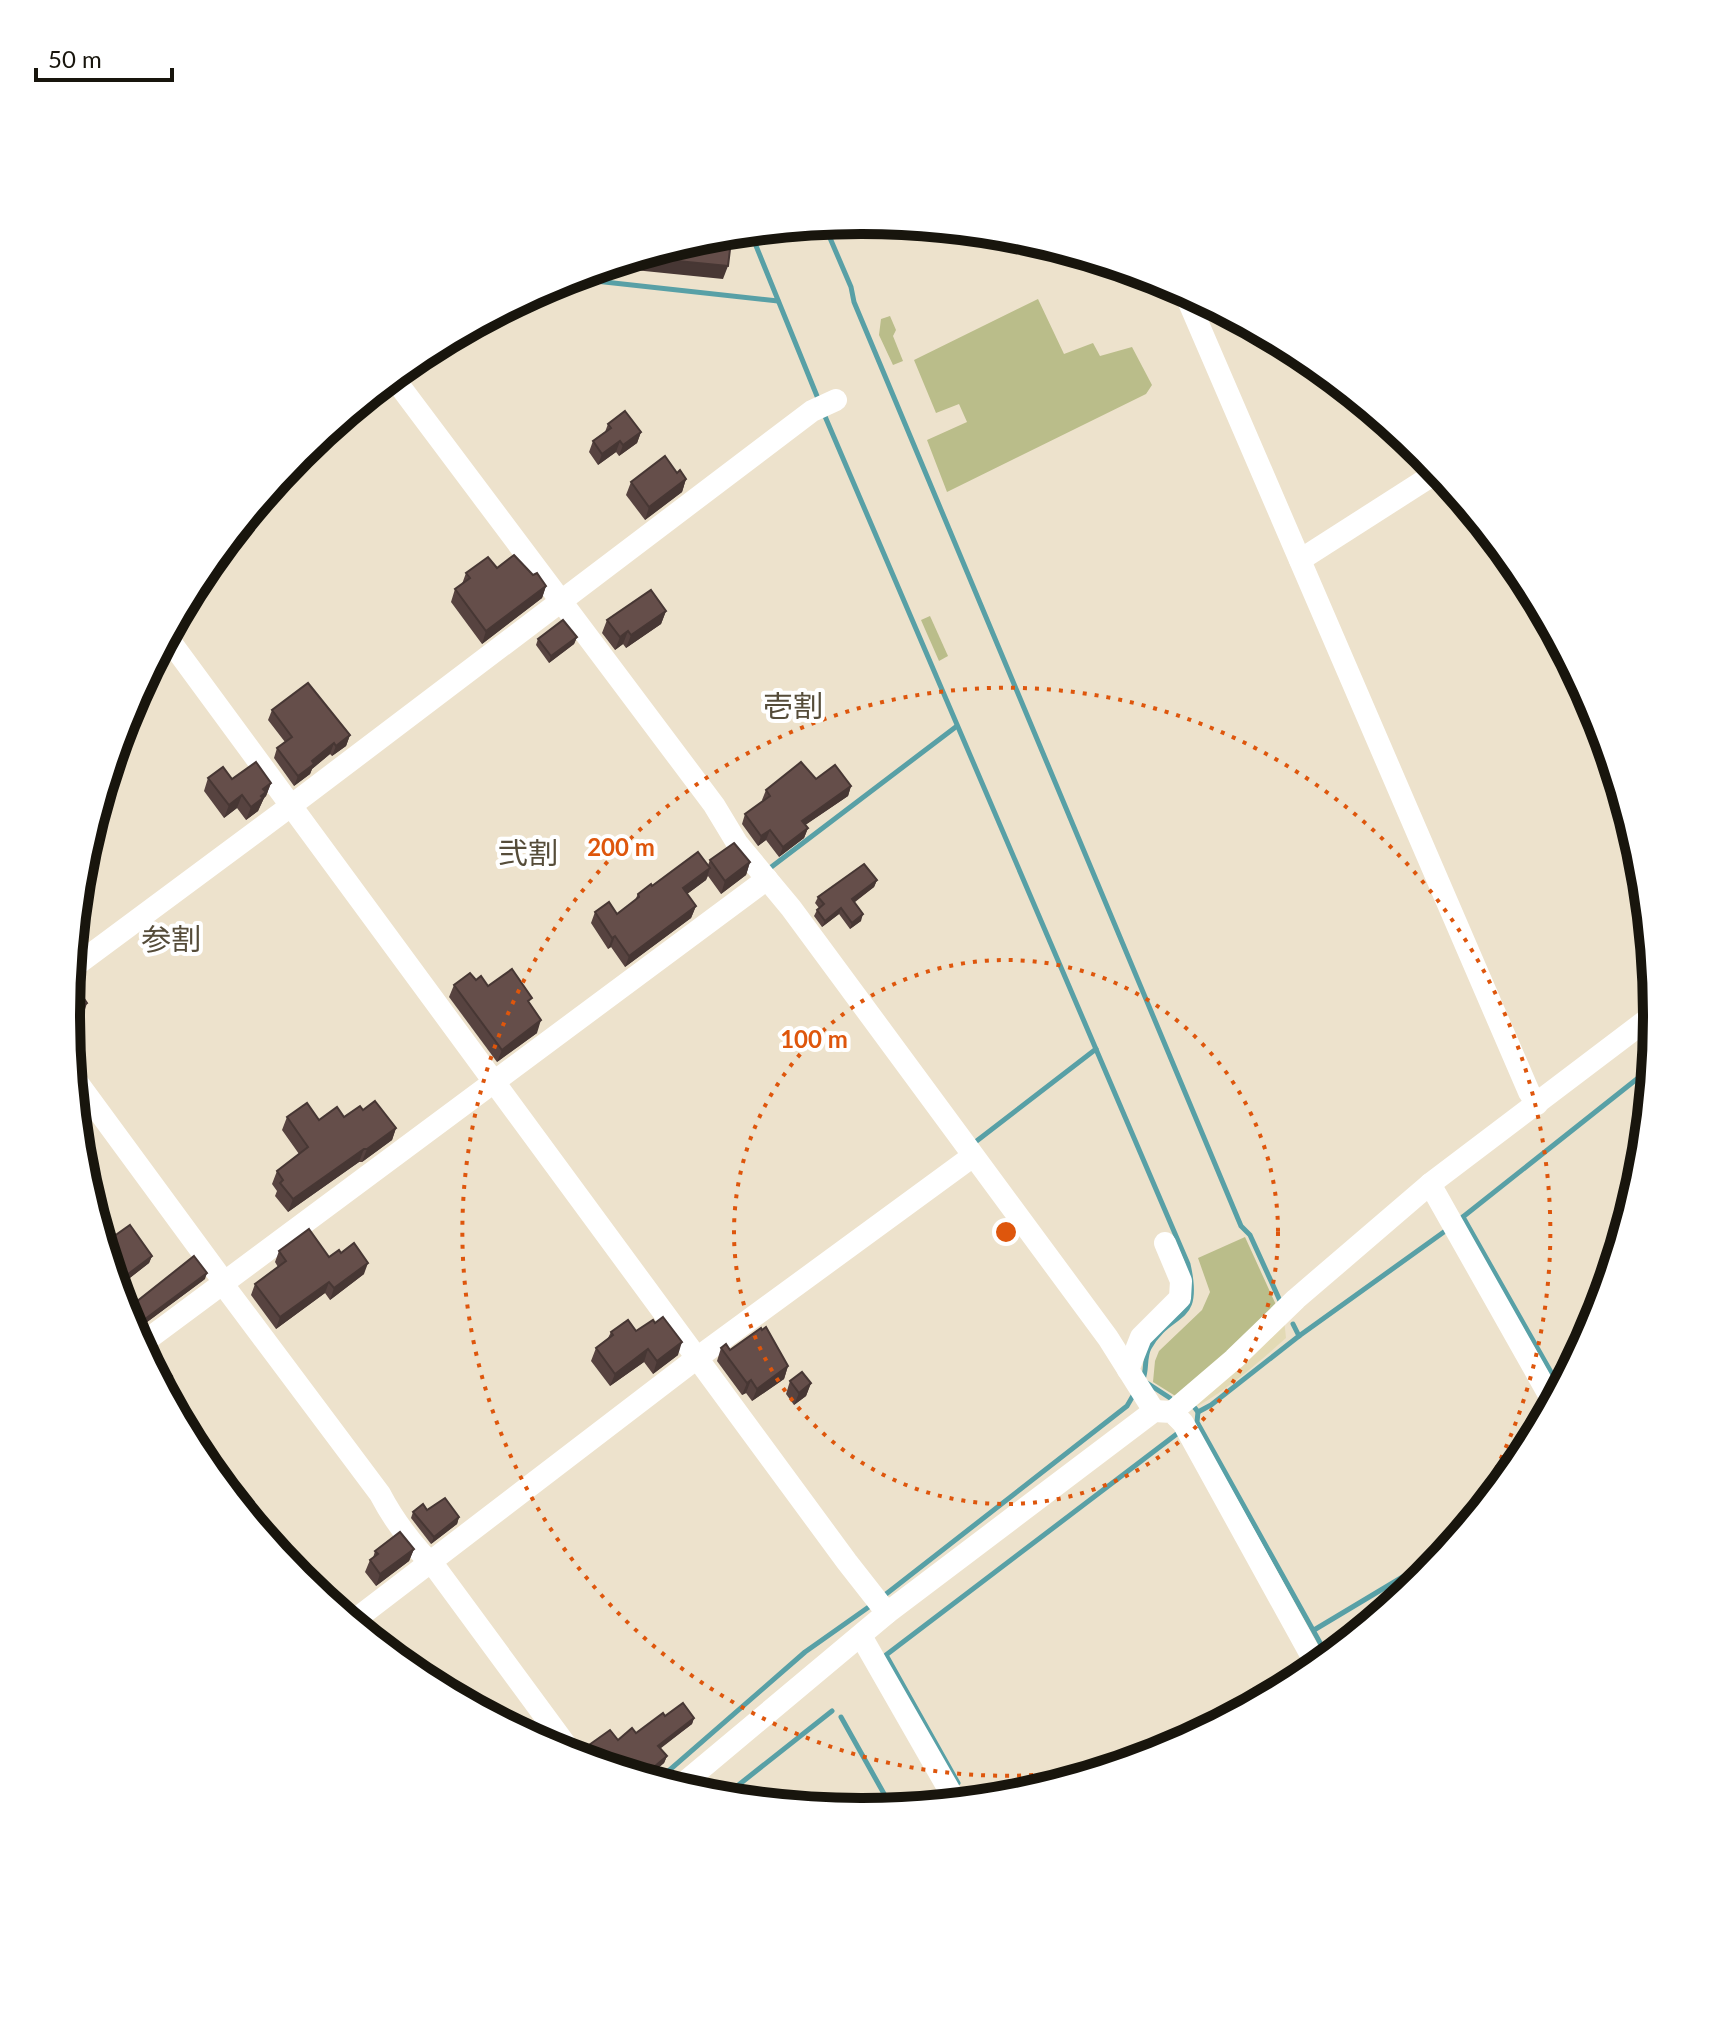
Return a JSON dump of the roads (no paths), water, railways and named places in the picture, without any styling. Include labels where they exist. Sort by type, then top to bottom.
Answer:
[{"type":"street","points":[[1192,308],[1305,557],[1534,1099]]},
{"type":"street","points":[[400,386],[714,805],[761,884],[818,944],[969,1159],[1157,1402],[1311,1655]]},
{"type":"street","points":[[82,960],[289,800],[827,405]]},
{"type":"street","points":[[1305,557],[1428,478]]},
{"type":"street","points":[[174,646],[881,1605]]},
{"type":"street","points":[[150,1338],[761,884]]},
{"type":"street","points":[[690,1778],[861,1636],[881,1605],[1157,1402],[1234,1359],[1296,1299],[1430,1184],[1534,1099],[1643,1022]]},
{"type":"street","points":[[84,1092],[380,1494],[391,1516],[560,1737]]},
{"type":"street","points":[[360,1615],[426,1559],[969,1159]]},
{"type":"street","points":[[1430,1184],[1547,1391]]},
{"type":"street","points":[[1157,1402],[1141,1337],[1180,1298],[1181,1281],[1165,1243]]},
{"type":"street","points":[[861,1636],[950,1792]]},
{"type":"waterway","points":[[829,235],[1241,1226],[1250,1235],[1281,1303]]},
{"type":"waterway","points":[[754,242],[819,401]]},
{"type":"waterway","points":[[596,281],[778,301]]},
{"type":"waterway","points":[[824,414],[1188,1264],[1191,1284],[1188,1308],[1158,1335],[1149,1348],[1143,1379]]},
{"type":"waterway","points":[[770,868],[957,726]]},
{"type":"waterway","points":[[974,1143],[1096,1049]]},
{"type":"waterway","points":[[1459,1220],[1640,1076]]},
{"type":"waterway","points":[[1463,1217],[1554,1377]]},
{"type":"waterway","points":[[1195,1408],[1198,1412],[1211,1405],[1299,1336],[1448,1229]]},
{"type":"waterway","points":[[1293,1324],[1299,1336]]},
{"type":"waterway","points":[[1147,1383],[1170,1398]]},
{"type":"waterway","points":[[881,1598],[1127,1406],[1134,1394]]},
{"type":"waterway","points":[[1198,1412],[1197,1422],[1322,1647]]},
{"type":"waterway","points":[[958,1783],[886,1655],[1182,1430]]},
{"type":"waterway","points":[[1314,1630],[1411,1572]]},
{"type":"waterway","points":[[667,1773],[805,1652],[873,1604]]},
{"type":"waterway","points":[[736,1787],[832,1711]]},
{"type":"waterway","points":[[841,1717],[886,1797]]},
{"type":"district","name":"壱割","points":[[793,707]]},
{"type":"district","name":"弐割","points":[[528,854]]},
{"type":"district","name":"参割","points":[[171,940]]}]
